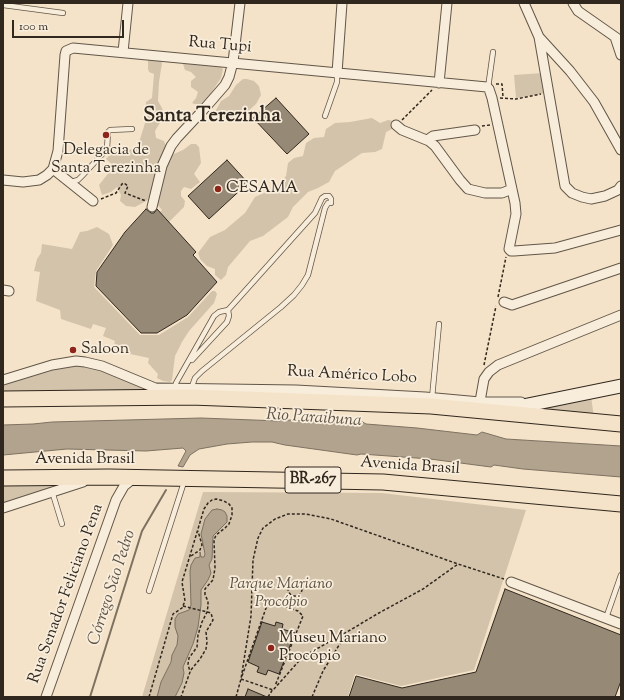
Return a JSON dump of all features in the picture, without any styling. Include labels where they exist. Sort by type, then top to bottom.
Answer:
[{"type":"highway","points":[[3,400],[182,393],[432,402],[479,406],[494,412],[621,424]]},
{"type":"highway","name":"Avenida Brasil","points":[[3,478],[104,477],[383,482],[621,504]]},
{"type":"main road","points":[[494,412],[621,386]]},
{"type":"street","points":[[123,52],[128,3]]},
{"type":"street","points":[[152,205],[162,166],[168,152],[177,138],[225,85],[231,73],[240,3]]},
{"type":"street","points":[[337,73],[342,3]]},
{"type":"street","points":[[439,83],[447,3]]},
{"type":"street","points":[[524,3],[539,37],[565,186],[572,193],[591,199],[606,196],[618,190],[621,186]]},
{"type":"street","points":[[573,3],[578,12],[618,39],[621,55]]},
{"type":"street","points":[[539,37],[570,71],[594,102],[621,150]]},
{"type":"street","name":"Rua Tupi","points":[[53,169],[58,151],[64,55],[66,51],[73,48],[490,87]]},
{"type":"street","points":[[490,87],[516,214],[508,246],[509,252],[555,248],[621,230]]},
{"type":"street","points":[[396,125],[402,130],[429,141],[435,146],[468,189],[485,193],[502,193],[512,189]]},
{"type":"street","points":[[429,141],[433,136],[475,130]]},
{"type":"street","points":[[3,180],[27,182],[39,180],[53,169],[93,201]]},
{"type":"street","points":[[504,302],[512,305],[621,268]]},
{"type":"street","points":[[547,402],[479,406],[486,371],[621,315]]},
{"type":"street","points":[[3,380],[52,365],[76,361],[102,366],[156,388],[182,393]]},
{"type":"street","points":[[3,508],[52,491],[104,477]]},
{"type":"street","name":"Rua Senador Feliciano Pena","points":[[104,477],[114,487],[116,500]]},
{"type":"street","name":"Rua Senador Feliciano Pena","points":[[46,697],[116,500],[124,486],[134,478]]},
{"type":"street","points":[[511,582],[621,624]]},
{"type":"lane","points":[[3,5],[63,13]]},
{"type":"lane","points":[[490,87],[493,52]]},
{"type":"lane","points":[[325,116],[336,84],[337,73]]},
{"type":"lane","points":[[70,182],[78,180],[107,149],[108,132],[110,130],[132,129]]},
{"type":"lane","points":[[329,196],[331,203],[328,203],[325,208],[312,264],[302,285],[281,307],[202,371],[182,393],[176,383],[214,316],[219,312],[228,310],[315,213],[322,198],[329,196]]},
{"type":"lane","points":[[186,366],[227,322],[229,316],[228,310]]},
{"type":"lane","points":[[432,402],[439,324]]},
{"type":"lane","points":[[149,591],[185,478]]},
{"type":"lane","points":[[52,491],[62,524]]},
{"type":"lane","points":[[606,618],[621,575]]},
{"type":"path","points":[[396,125],[439,83]]},
{"type":"path","points":[[490,87],[502,84],[503,97]]},
{"type":"path","points":[[496,98],[503,97],[516,99],[549,93]]},
{"type":"path","points":[[475,130],[474,128],[498,124]]},
{"type":"path","points":[[93,201],[112,195],[119,190],[124,183],[128,186],[125,193],[152,205]]},
{"type":"path","points":[[486,371],[509,252]]},
{"type":"path","points":[[149,697],[173,614],[184,606],[185,595],[182,582],[204,509],[208,503],[216,500],[224,501],[232,508],[232,516],[226,528],[216,536],[214,540],[215,568],[213,580],[205,589],[205,595],[208,601],[207,612],[198,635],[197,647],[189,658],[188,664],[190,672]]},
{"type":"path","points":[[241,679],[251,616],[253,560],[256,545],[263,528],[288,514],[306,514],[331,519],[511,582]]},
{"type":"path","points":[[190,557],[201,547],[202,544],[198,531]]},
{"type":"path","points":[[268,697],[299,661],[311,652],[423,589],[458,564]]},
{"type":"path","points":[[287,607],[291,595],[288,592],[289,585],[293,582],[299,584],[302,588],[300,594],[296,596],[291,595]]},
{"type":"path","points":[[236,697],[266,608],[271,603],[275,603],[298,612],[303,616],[273,690]]},
{"type":"path","points":[[181,697],[190,672],[206,648],[206,632],[213,620],[212,616],[207,612],[184,606]]},
{"type":"path","points":[[312,697],[323,671],[347,632]]},
{"type":"path","points":[[241,679],[273,690]]},
{"type":"green space","points":[[150,58],[160,59],[162,63],[158,101],[164,116],[155,131],[156,138],[164,141],[166,146],[162,154],[156,179],[148,200],[135,207],[126,206],[120,201],[121,195],[117,187],[111,192],[102,195],[99,185],[114,166],[106,159],[113,151],[137,149],[145,123],[146,102],[152,98],[154,74],[149,72],[148,69],[148,60]]},
{"type":"green space","points":[[188,60],[217,63],[223,69],[221,78],[199,111],[197,105],[192,103],[198,92],[191,87],[191,81],[196,77],[191,72],[185,70],[183,64]]},
{"type":"green space","points":[[543,73],[546,93],[516,98],[514,75]]},
{"type":"green space","points":[[243,79],[254,81],[259,86],[261,95],[256,104],[238,119],[219,118],[215,112],[221,101],[229,96],[236,85]]},
{"type":"green space","points":[[372,118],[380,123],[388,120],[394,121],[392,129],[386,132],[382,149],[375,152],[362,153],[335,171],[329,182],[308,192],[293,207],[288,217],[263,236],[250,241],[228,267],[226,275],[221,280],[215,275],[215,269],[207,266],[200,259],[198,253],[210,237],[225,230],[245,213],[255,197],[275,188],[286,176],[288,163],[294,158],[303,156],[306,143],[314,138],[324,137],[326,129],[335,123]]},
{"type":"green space","points":[[191,144],[196,144],[199,147],[201,163],[194,174],[200,182],[191,189],[184,187],[181,191],[181,196],[185,201],[184,207],[164,227],[155,216],[162,210],[156,203],[169,156],[183,150]]},
{"type":"green space","points":[[97,227],[109,234],[113,245],[96,271],[94,287],[140,335],[159,335],[188,317],[212,291],[215,291],[217,294],[214,303],[189,331],[182,342],[175,356],[172,380],[170,382],[157,378],[158,374],[148,363],[149,358],[130,354],[130,350],[114,346],[115,341],[103,336],[106,328],[93,324],[91,329],[61,319],[60,310],[36,301],[40,272],[34,271],[37,259],[41,253],[42,244],[72,249],[80,232]]},
{"type":"green space","points":[[72,365],[87,365],[157,391],[3,392],[3,385]]},
{"type":"green space","points":[[591,396],[594,418],[525,411]]},
{"type":"green space","points":[[55,482],[56,488],[3,505],[3,483]]},
{"type":"green space","name":"Parque Mariano Procópio","points":[[203,492],[382,493],[526,510],[474,670],[401,686],[355,674],[348,697],[142,697]]},
{"type":"shaded area","name":"Rio Paraibuna","points":[[283,415],[284,418],[288,420],[358,423],[361,421],[366,424],[477,435],[482,432],[506,439],[621,446],[621,477],[523,469],[494,465],[491,467],[430,459],[361,454],[357,455],[272,442],[227,444],[199,449],[190,455],[183,467],[178,466],[186,451],[183,448],[146,451],[67,449],[3,455],[3,425],[52,422],[201,418],[280,421]]},
{"type":"shaded area","points":[[217,509],[225,512],[227,522],[213,536],[212,559],[209,565],[211,573],[201,590],[201,605],[198,627],[193,644],[183,667],[184,673],[182,683],[175,697],[157,697],[161,682],[171,662],[172,655],[177,645],[178,636],[175,627],[175,619],[178,614],[189,610],[191,605],[191,565],[195,558],[200,557],[200,552],[201,557],[204,557],[205,554],[201,534],[205,519],[212,510]]},
{"type":"building","points":[[276,98],[309,134],[287,154],[253,118]]},
{"type":"building","name":"CESAMA","points":[[227,160],[248,183],[209,219],[188,196]]},
{"type":"building","points":[[146,209],[151,213],[154,213],[157,209],[196,252],[193,255],[217,282],[187,315],[157,333],[141,333],[96,286],[97,272],[125,232]]},
{"type":"building","points":[[505,589],[621,635],[621,681],[615,697],[349,697],[356,676],[402,688],[476,672]]},
{"type":"building","name":"Museu Mariano Procópio","points":[[262,622],[275,626],[276,622],[283,624],[282,629],[295,633],[279,674],[268,670],[266,675],[257,672],[259,667],[248,662]]},
{"type":"building","points":[[248,689],[267,697],[245,697]]},
{"type":"waterway","name":"Córrego São Pedro","points":[[90,697],[142,531],[166,490]]},
{"type":"place","name":"Delegacia de Santa Terezinha","points":[[106,135]]},
{"type":"place","name":"CESAMA","points":[[218,189]]},
{"type":"place","name":"Saloon","points":[[73,350]]},
{"type":"place","name":"Museu Mariano Procópio","points":[[271,648]]},
{"type":"district","name":"Santa Terezinha","points":[[212,118]]}]
